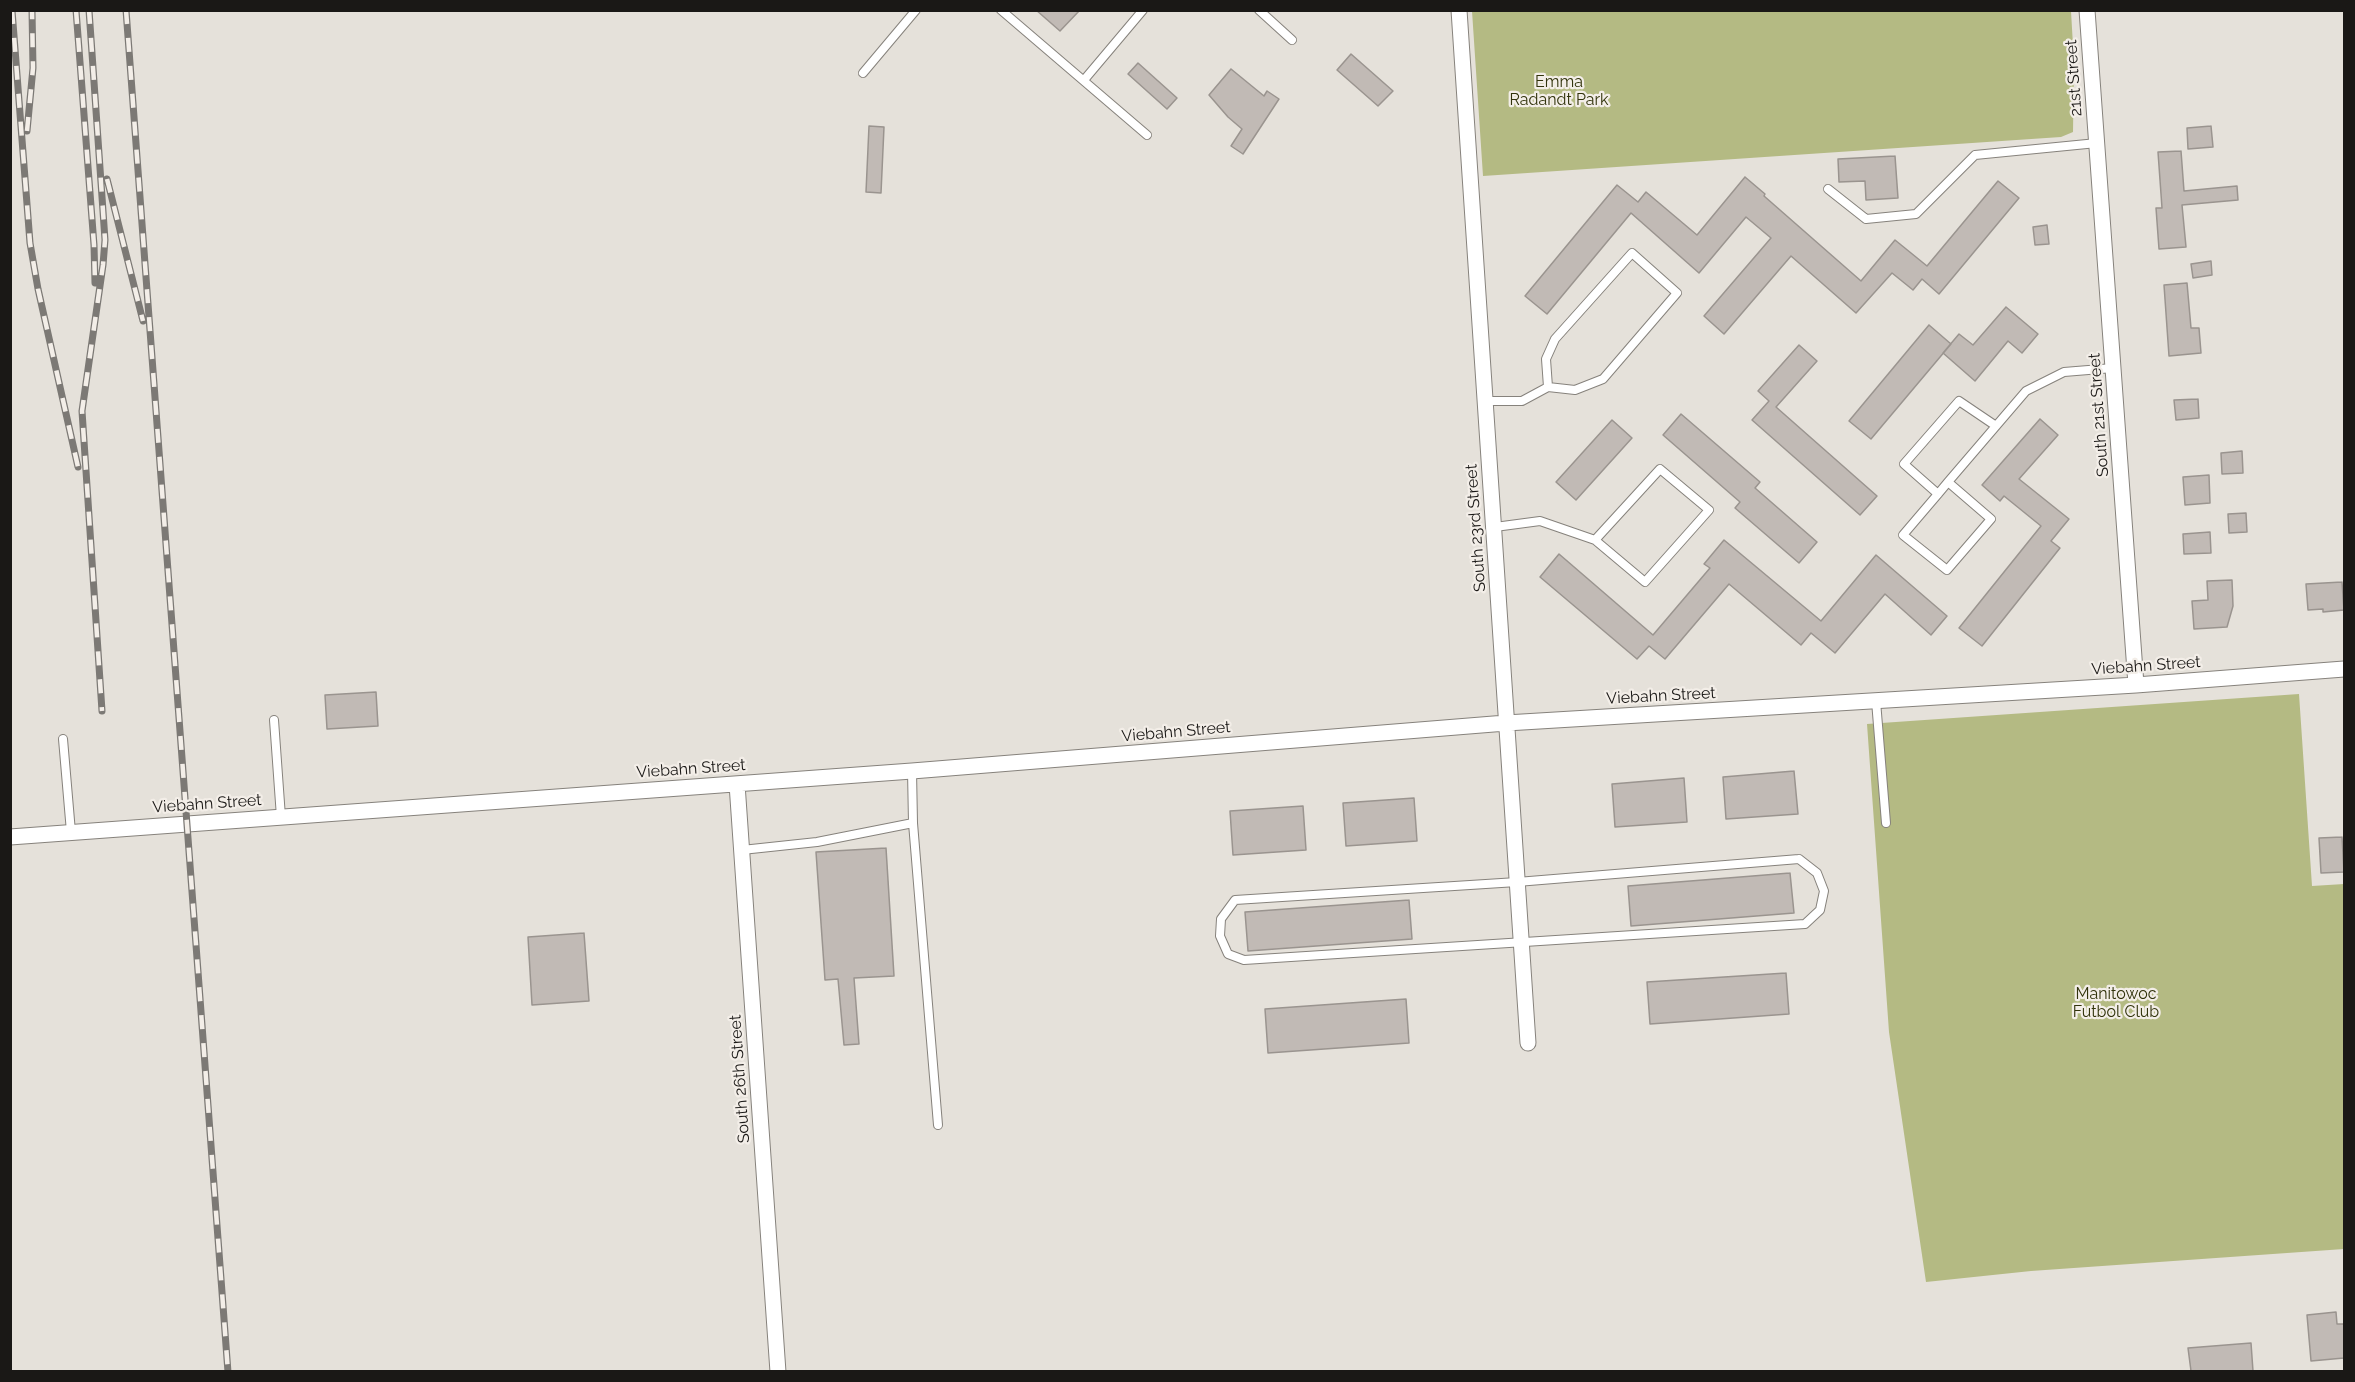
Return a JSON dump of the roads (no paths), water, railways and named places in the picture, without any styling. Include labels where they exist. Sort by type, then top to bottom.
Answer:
[{"type":"street","name":"South 23rd Street","points":[[1459,10],[1528,1042]]},
{"type":"street","name":"21st Street","points":[[2087,10],[2097,143]]},
{"type":"street","name":"South 21st Street","points":[[2097,143],[2136,685]]},
{"type":"street","name":"Viebahn Street","points":[[10,837],[912,771],[1506,723],[2136,685],[2344,669]]},
{"type":"street","name":"South 26th Street","points":[[737,784],[778,1371]]},
{"type":"lane","points":[[863,73],[916,10]]},
{"type":"lane","points":[[1001,10],[1147,135]]},
{"type":"lane","points":[[1084,80],[1143,10]]},
{"type":"lane","points":[[1259,10],[1292,40]]},
{"type":"lane","points":[[1828,189],[1866,219],[1916,214],[1975,155],[2097,143]]},
{"type":"lane","points":[[1486,401],[1522,401],[1548,387],[1575,390],[1603,379],[1677,293],[1632,254],[1555,339],[1546,358],[1548,387]]},
{"type":"lane","points":[[1948,482],[1991,519],[1947,570],[1903,535],[1995,426],[2026,391],[2064,372],[2113,368]]},
{"type":"lane","points":[[1938,494],[1904,464],[1959,401],[1995,426]]},
{"type":"lane","points":[[1495,527],[1540,522],[1595,540],[1645,582],[1709,510],[1660,469],[1595,540]]},
{"type":"lane","points":[[1876,701],[1886,823]]},
{"type":"lane","points":[[274,720],[281,817]]},
{"type":"lane","points":[[63,739],[71,832]]},
{"type":"lane","points":[[912,771],[913,823],[938,1125]]},
{"type":"lane","points":[[742,850],[817,842],[913,823]]},
{"type":"lane","points":[[1799,859],[1817,873],[1824,891],[1820,910],[1805,924],[1244,960],[1228,954],[1220,936],[1221,919],[1234,900],[1517,882],[1799,859]]},
{"type":"railway","points":[[12,10],[30,243],[38,289],[78,467]]},
{"type":"railway","points":[[27,131],[33,68],[32,10]]},
{"type":"railway","points":[[76,10],[95,283]]},
{"type":"railway","points":[[89,10],[105,240],[82,411],[102,711]]},
{"type":"railway","points":[[126,10],[228,1372]]},
{"type":"railway","points":[[107,179],[143,321]]},
{"type":"park label","name":"Emma Radandt Park","points":[[1559,91]]},
{"type":"park label","name":"Manitowoc Futbol Club","points":[[2116,1003]]}]
